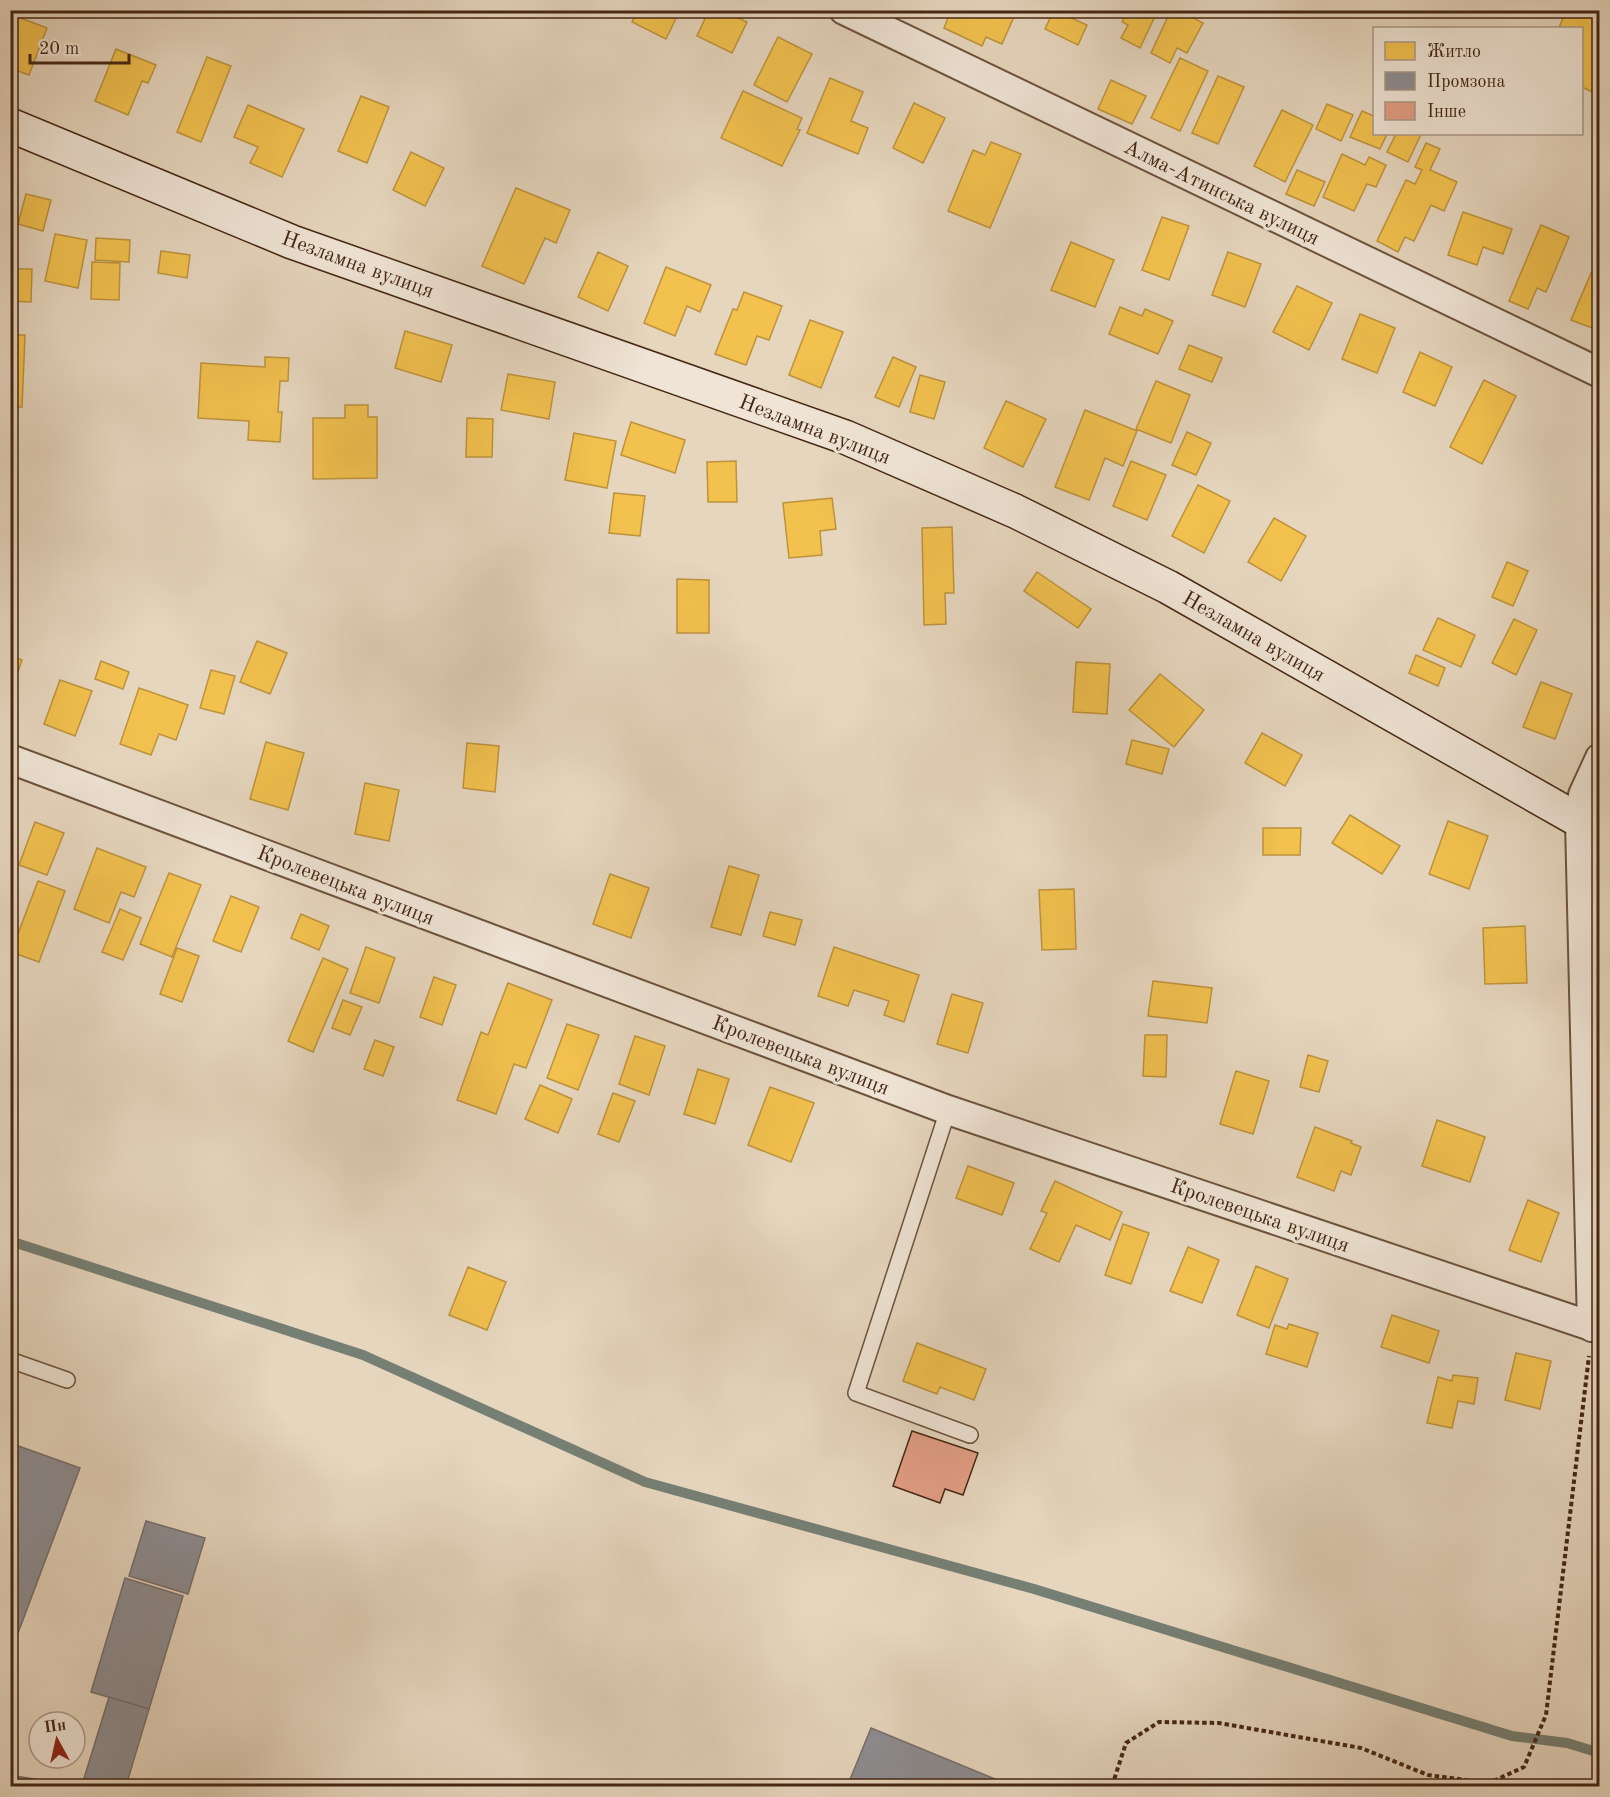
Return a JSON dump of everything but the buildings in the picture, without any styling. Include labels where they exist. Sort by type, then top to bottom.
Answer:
[{"type":"street","name":"Алма-Атинська вулиця","points":[[844,10],[1599,374]]},
{"type":"street","name":"Незламна вулиця","points":[[10,125],[292,242],[845,437],[1015,511],[1168,587],[1590,824]]},
{"type":"street","points":[[1596,1328],[1590,824],[1583,795],[1599,758]]},
{"type":"street","name":"Кролевецька вулиця","points":[[10,759],[948,1110],[1596,1328]]},
{"type":"lane","points":[[948,1110],[856,1393],[969,1435]]},
{"type":"lane","points":[[10,1360],[67,1380]]},
{"type":"path","points":[[1112,1786],[1126,1743],[1159,1722],[1219,1723],[1361,1748],[1428,1775],[1489,1783],[1524,1767],[1546,1715],[1596,1328]]},
{"type":"waterway","points":[[10,1241],[363,1355],[645,1482],[1034,1589],[1512,1736],[1567,1743],[1600,1753]]}]
